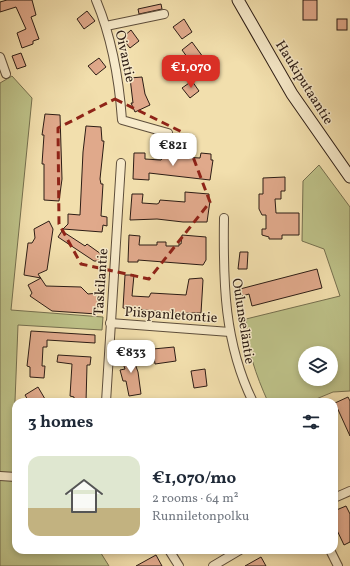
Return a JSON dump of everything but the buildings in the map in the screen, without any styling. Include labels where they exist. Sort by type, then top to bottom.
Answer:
[{"type":"main road","name":"Haukiputaantie","points":[[238,0],[292,94],[350,177]]},
{"type":"street","name":"Oivantie","points":[[96,0],[106,26],[120,87],[122,120],[168,133]]},
{"type":"street","points":[[106,26],[164,14]]},
{"type":"street","points":[[0,57],[6,74]]},
{"type":"street","name":"Taskilantie","points":[[106,398],[121,163]]},
{"type":"street","name":"Oulunseläntie","points":[[224,218],[223,276],[230,332],[241,377],[251,398]]},
{"type":"street","name":"Piispanletontie","points":[[110,323],[230,332]]},
{"type":"street","points":[[0,476],[12,477]]},
{"type":"street","points":[[338,496],[350,491]]},
{"type":"street","points":[[172,554],[179,566]]},
{"type":"street","points":[[213,566],[233,554]]},
{"type":"street","points":[[332,554],[338,566]]},
{"type":"highlighted area","points":[[115,99],[184,133],[210,202],[149,279],[81,264],[59,224],[58,128]]},
{"type":"green space","points":[[12,76],[32,98],[11,310],[103,317],[102,330],[18,325],[15,398],[12,398],[12,554],[102,554],[109,566],[0,566],[0,83]]},
{"type":"green space","points":[[319,165],[350,207],[350,391],[333,392],[319,398],[266,398],[252,361],[246,330],[246,319],[340,296],[324,249],[302,241],[303,181]]}]
